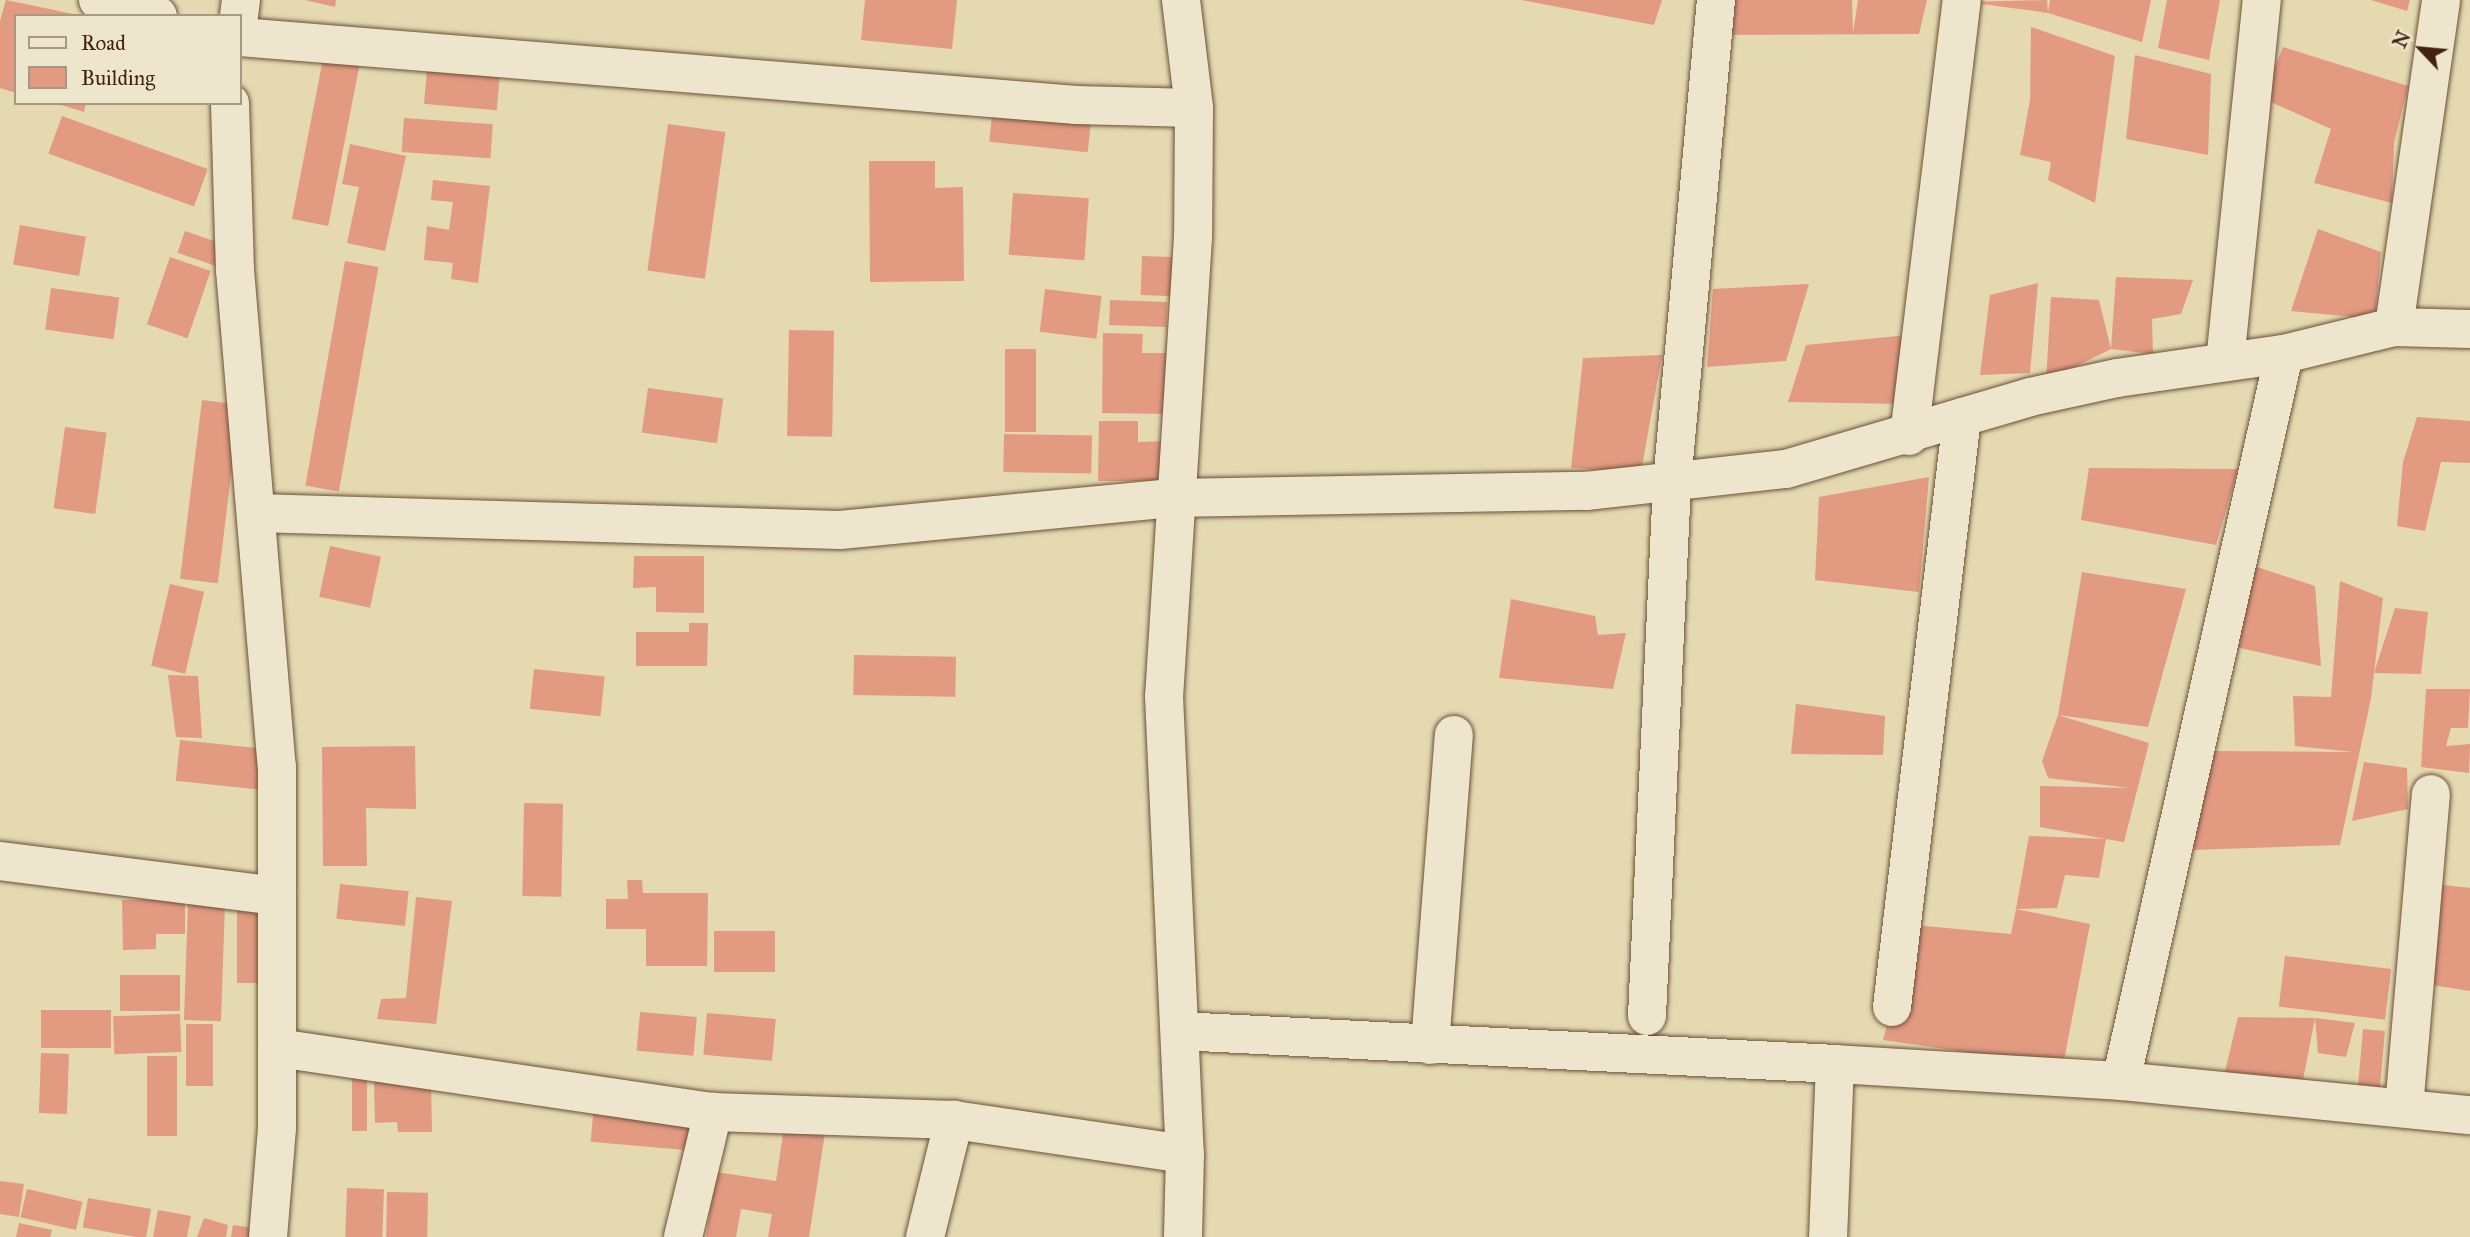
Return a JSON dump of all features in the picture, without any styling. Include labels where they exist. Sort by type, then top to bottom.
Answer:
[{"type":"street","points":[[98,0],[150,14]]},
{"type":"street","points":[[1181,0],[1194,108],[1193,237],[1172,498],[1164,710],[1185,1154],[1183,1237]]},
{"type":"street","points":[[1647,1016],[1672,483],[1716,0]]},
{"type":"street","points":[[1909,436],[1962,0]]},
{"type":"street","points":[[2225,362],[2262,0]]},
{"type":"street","points":[[2394,327],[2441,0]]},
{"type":"street","points":[[242,37],[1076,105],[1194,108]]},
{"type":"street","points":[[230,105],[235,270],[277,766],[278,1048],[268,1237]]},
{"type":"street","points":[[256,513],[840,530],[1172,498],[1586,491],[1786,468],[1909,436],[1962,417],[2118,378],[2284,354],[2394,327],[2470,330]]},
{"type":"street","points":[[2122,1081],[2284,354]]},
{"type":"street","points":[[1892,1007],[1962,417]]},
{"type":"street","points":[[1430,1045],[1454,735]]},
{"type":"street","points":[[2404,1108],[2431,794]]},
{"type":"street","points":[[0,861],[277,895]]},
{"type":"street","points":[[1180,1031],[1430,1045],[1720,1055],[2122,1081],[2470,1115]]},
{"type":"street","points":[[278,1048],[713,1112],[954,1120],[1185,1154]]},
{"type":"street","points":[[1828,1237],[1835,1064]]},
{"type":"street","points":[[683,1237],[713,1112]]},
{"type":"street","points":[[925,1237],[954,1120]]},
{"type":"building","points":[[6,0],[73,14],[14,14],[14,92],[0,88],[0,21]]},
{"type":"building","points":[[305,0],[336,0],[335,7]]},
{"type":"building","points":[[865,0],[957,0],[952,49],[861,40]]},
{"type":"building","points":[[1521,0],[1662,0],[1654,25]]},
{"type":"building","points":[[1721,0],[1852,0],[1853,33],[1858,0],[1927,0],[1919,34],[1714,35]]},
{"type":"building","points":[[2047,0],[2048,13],[1967,2]]},
{"type":"building","points":[[2050,0],[2151,0],[2142,42],[2048,13]]},
{"type":"building","points":[[2167,0],[2220,0],[2209,60],[2158,48]]},
{"type":"building","points":[[2371,0],[2410,0],[2407,11]]},
{"type":"building","points":[[2031,27],[2115,56],[2095,203],[2048,180],[2051,162],[2020,155],[2030,100]]},
{"type":"building","points":[[2283,47],[2408,86],[2394,143],[2392,203],[2314,183],[2331,129],[2262,98]]},
{"type":"building","points":[[2135,55],[2211,74],[2208,155],[2126,139]]},
{"type":"building","points":[[323,59],[359,66],[328,226],[292,219]]},
{"type":"building","points":[[427,70],[500,76],[497,110],[424,104]]},
{"type":"building","points":[[61,105],[86,105],[84,112]]},
{"type":"building","points":[[993,106],[1091,116],[1088,152],[989,142]]},
{"type":"building","points":[[62,116],[208,169],[194,207],[48,154]]},
{"type":"building","points":[[404,118],[493,124],[490,158],[402,152]]},
{"type":"building","points":[[668,124],[725,132],[705,279],[647,271]]},
{"type":"building","points":[[350,144],[406,156],[385,251],[347,243],[359,187],[342,184]]},
{"type":"building","points":[[869,161],[935,161],[935,188],[963,187],[964,281],[870,282]]},
{"type":"building","points":[[433,180],[490,186],[478,283],[451,279],[453,263],[424,260],[427,226],[449,230],[453,202],[431,200]]},
{"type":"building","points":[[1013,193],[1089,198],[1084,260],[1009,255]]},
{"type":"building","points":[[20,225],[86,237],[79,276],[13,264]]},
{"type":"building","points":[[2318,229],[2381,252],[2375,319],[2291,311]]},
{"type":"building","points":[[185,231],[234,248],[227,270],[178,253]]},
{"type":"building","points":[[1142,256],[1178,257],[1177,296],[1141,295]]},
{"type":"building","points":[[170,257],[211,271],[188,338],[147,324]]},
{"type":"building","points":[[345,261],[378,267],[339,491],[305,486]]},
{"type":"building","points":[[2116,277],[2193,280],[2181,314],[2152,319],[2153,354],[2111,349]]},
{"type":"building","points":[[2038,283],[2030,373],[1980,375],[1990,295]]},
{"type":"building","points":[[1809,284],[1786,361],[1707,367],[1713,289]]},
{"type":"building","points":[[51,288],[119,298],[113,339],[45,330]]},
{"type":"building","points":[[1045,289],[1102,296],[1096,339],[1040,332]]},
{"type":"building","points":[[2051,297],[2099,300],[2111,349],[2046,381]]},
{"type":"building","points":[[1110,300],[1167,302],[1166,327],[1109,325]]},
{"type":"building","points":[[789,330],[834,331],[832,437],[787,436]]},
{"type":"building","points":[[1103,333],[1143,334],[1142,353],[1169,353],[1169,414],[1102,413]]},
{"type":"building","points":[[1908,335],[1904,404],[1788,402],[1806,345]]},
{"type":"building","points":[[1005,349],[1036,349],[1036,432],[1005,432]]},
{"type":"building","points":[[1662,355],[1641,472],[1571,468],[1583,358]]},
{"type":"building","points":[[648,388],[723,399],[717,443],[642,433]]},
{"type":"building","points":[[202,400],[240,405],[218,583],[180,579]]},
{"type":"building","points":[[2417,417],[2470,421],[2470,463],[2441,462],[2425,531],[2397,526],[2403,462]]},
{"type":"building","points":[[1099,421],[1138,421],[1138,442],[1167,441],[1167,481],[1098,481]]},
{"type":"building","points":[[65,427],[107,433],[95,514],[54,508]]},
{"type":"building","points":[[1004,434],[1092,436],[1091,474],[1003,472]]},
{"type":"building","points":[[2089,468],[2238,469],[2216,545],[2081,520]]},
{"type":"building","points":[[1929,477],[1919,592],[1815,580],[1819,497]]},
{"type":"building","points":[[330,546],[381,557],[370,608],[319,597]]},
{"type":"building","points":[[634,556],[704,556],[704,613],[656,612],[656,587],[633,588]]},
{"type":"building","points":[[2254,566],[2315,586],[2321,666],[2227,645]]},
{"type":"building","points":[[2082,572],[2186,589],[2148,727],[2058,715]]},
{"type":"building","points":[[2340,581],[2383,598],[2371,698],[2340,845],[2190,850],[2207,751],[2353,752],[2295,746],[2293,696],[2331,697]]},
{"type":"building","points":[[170,584],[204,592],[185,674],[151,666]]},
{"type":"building","points":[[1511,599],[1595,616],[1598,635],[1626,633],[1613,689],[1499,678]]},
{"type":"building","points":[[2395,608],[2428,612],[2421,674],[2374,673]]},
{"type":"building","points":[[689,623],[708,623],[707,666],[636,666],[636,632],[689,632]]},
{"type":"building","points":[[854,655],[956,657],[955,697],[853,695]]},
{"type":"building","points":[[534,669],[605,676],[600,716],[530,709]]},
{"type":"building","points":[[168,675],[198,676],[202,738],[176,737]]},
{"type":"building","points":[[2426,689],[2470,689],[2468,728],[2451,728],[2446,746],[2470,744],[2469,773],[2421,767]]},
{"type":"building","points":[[1796,704],[1885,716],[1883,755],[1791,754]]},
{"type":"building","points":[[2058,715],[2149,743],[2124,842],[2040,827],[2040,786],[2129,788],[2048,778],[2042,761]]},
{"type":"building","points":[[180,740],[263,749],[258,789],[176,781]]},
{"type":"building","points":[[415,746],[416,809],[366,808],[367,866],[323,866],[322,747]]},
{"type":"building","points":[[2364,762],[2407,768],[2408,809],[2352,821]]},
{"type":"building","points":[[524,803],[563,804],[561,897],[522,896]]},
{"type":"building","points":[[2029,836],[2106,839],[2099,878],[2065,875],[2057,908],[2016,909]]},
{"type":"building","points":[[627,880],[642,880],[643,893],[708,893],[707,966],[646,966],[646,929],[606,929],[606,899],[628,899]]},
{"type":"building","points":[[2427,883],[2470,888],[2470,991],[2419,983]]},
{"type":"building","points":[[340,884],[409,891],[405,926],[336,919]]},
{"type":"building","points":[[416,897],[452,901],[436,1024],[377,1019],[381,999],[406,998]]},
{"type":"building","points":[[185,899],[185,934],[156,934],[156,949],[123,950],[122,900]]},
{"type":"building","points":[[188,904],[225,905],[221,1021],[184,1020]]},
{"type":"building","points":[[2016,909],[2090,924],[2063,1066],[1883,1040],[1914,925],[2011,934]]},
{"type":"building","points":[[237,910],[272,910],[272,983],[237,983]]},
{"type":"building","points":[[714,931],[775,931],[775,972],[714,972]]},
{"type":"building","points":[[2285,956],[2391,969],[2385,1020],[2279,1007]]},
{"type":"building","points":[[120,975],[180,975],[180,1011],[120,1011]]},
{"type":"building","points":[[41,1010],[111,1010],[111,1048],[41,1048]]},
{"type":"building","points":[[640,1012],[697,1017],[693,1056],[637,1051]]},
{"type":"building","points":[[707,1013],[776,1019],[772,1061],[703,1055]]},
{"type":"building","points":[[180,1014],[181,1052],[114,1054],[113,1016]]},
{"type":"building","points":[[2238,1017],[2315,1018],[2302,1085],[2222,1084]]},
{"type":"building","points":[[2315,1018],[2355,1023],[2346,1057],[2318,1053]]},
{"type":"building","points":[[186,1024],[213,1024],[213,1086],[186,1086]]},
{"type":"building","points":[[2363,1029],[2385,1031],[2379,1096],[2357,1094]]},
{"type":"building","points":[[41,1053],[69,1054],[67,1114],[39,1113]]},
{"type":"building","points":[[147,1056],[177,1056],[177,1136],[147,1136]]},
{"type":"building","points":[[352,1078],[367,1078],[367,1131],[352,1131]]},
{"type":"building","points":[[431,1079],[432,1132],[398,1132],[397,1122],[375,1123],[374,1080]]},
{"type":"building","points":[[594,1104],[694,1113],[690,1151],[591,1142]]},
{"type":"building","points":[[784,1127],[825,1133],[809,1237],[768,1237],[772,1214],[741,1209],[736,1237],[706,1237],[716,1172],[776,1181]]},
{"type":"building","points":[[0,1181],[24,1184],[19,1217],[0,1214]]},
{"type":"building","points":[[347,1188],[384,1189],[382,1237],[345,1237]]},
{"type":"building","points":[[27,1189],[83,1202],[76,1230],[20,1217]]},
{"type":"building","points":[[387,1192],[428,1193],[427,1237],[386,1237]]},
{"type":"building","points":[[88,1198],[151,1209],[146,1237],[83,1228]]},
{"type":"building","points":[[158,1210],[191,1216],[187,1237],[153,1237]]},
{"type":"building","points":[[204,1218],[228,1225],[226,1237],[197,1237]]},
{"type":"building","points":[[19,1223],[52,1230],[50,1237],[16,1237]]},
{"type":"building","points":[[233,1225],[254,1228],[253,1237],[231,1237]]}]
